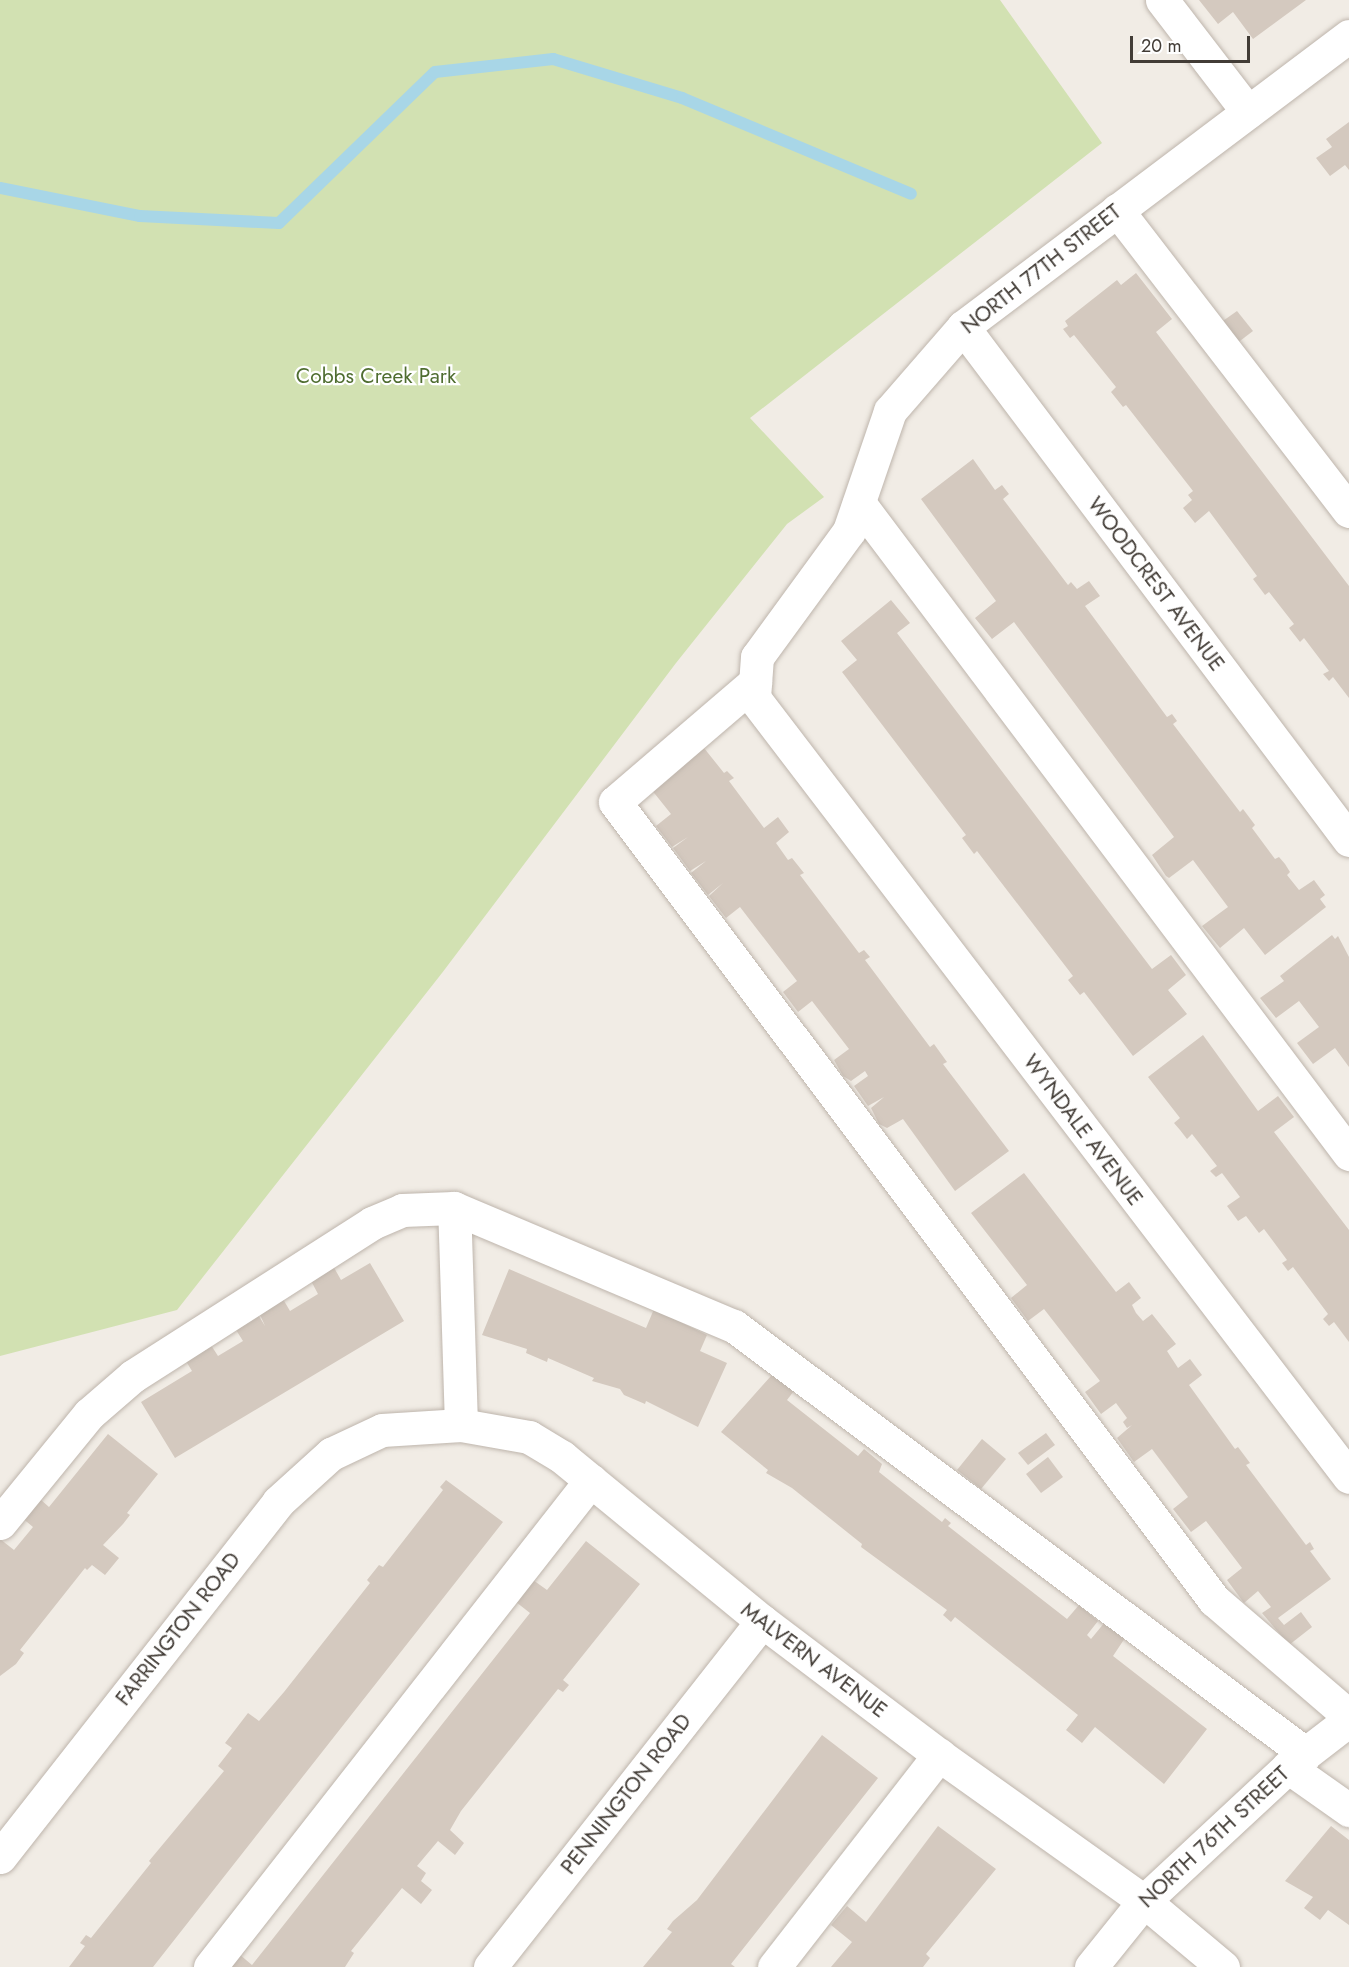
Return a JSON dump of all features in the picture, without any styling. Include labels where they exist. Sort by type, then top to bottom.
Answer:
[{"type":"street","points":[[1162,0],[1248,112]]},
{"type":"street","name":"NORTH 77TH STREET","points":[[817,782],[754,698],[756,657],[849,531],[890,411],[963,327],[1349,36]]},
{"type":"street","points":[[1118,210],[1349,511]]},
{"type":"street","name":"WOODCREST AVENUE","points":[[963,327],[1349,840]]},
{"type":"street","points":[[859,502],[1349,1154]]},
{"type":"street","points":[[755,682],[615,802],[1214,1600],[1349,1718]]},
{"type":"street","name":"WYNDALE AVENUE","points":[[817,782],[1349,1478]]},
{"type":"street","points":[[454,1208],[461,1425]]},
{"type":"street","points":[[0,1523],[88,1414],[133,1376],[372,1223],[402,1210],[454,1208],[734,1326],[1297,1760],[1349,1810]]},
{"type":"street","name":"MALVERN AVENUE","points":[[382,1430],[461,1425],[529,1437],[591,1480],[762,1621],[939,1755],[1144,1901],[1223,1967]]},
{"type":"street","name":"FARRINGTON ROAD","points":[[0,1857],[278,1502],[331,1454],[382,1430]]},
{"type":"street","points":[[210,1967],[591,1480]]},
{"type":"street","name":"PENNINGTON ROAD","points":[[490,1967],[762,1621]]},
{"type":"street","name":"NORTH 76TH STREET","points":[[1091,1967],[1144,1901],[1297,1760],[1349,1718]]},
{"type":"street","points":[[774,1967],[939,1755]]},
{"type":"green space","name":"Cobbs Creek Park","points":[[0,0],[1000,0],[1102,143],[750,418],[824,497],[787,524],[676,663],[442,973],[177,1310],[0,1356]]},
{"type":"building","points":[[1199,0],[1306,0],[1253,39],[1233,12],[1218,24]]},
{"type":"building","points":[[1349,122],[1349,170],[1345,165],[1330,176],[1316,158],[1332,147],[1326,139]]},
{"type":"building","points":[[1136,273],[1172,319],[1156,332],[1349,586],[1349,698],[1333,677],[1329,681],[1323,674],[1329,671],[1304,638],[1300,642],[1289,628],[1294,624],[1269,592],[1265,595],[1253,579],[1257,576],[1209,511],[1195,523],[1183,508],[1192,500],[1188,495],[1193,491],[1126,405],[1123,407],[1111,392],[1116,387],[1074,335],[1070,338],[1063,329],[1068,326],[1065,321],[1117,280],[1121,285]]},
{"type":"building","points":[[1237,311],[1253,331],[1236,344],[1220,323]]},
{"type":"building","points":[[973,459],[995,490],[1002,485],[1009,494],[1003,499],[1068,585],[1071,582],[1077,589],[1089,581],[1100,596],[1085,606],[1167,717],[1172,714],[1177,721],[1173,724],[1240,812],[1243,809],[1255,825],[1252,828],[1275,859],[1279,857],[1285,864],[1290,872],[1287,875],[1299,890],[1314,880],[1325,895],[1320,899],[1326,907],[1265,955],[1244,928],[1220,948],[1202,926],[1228,907],[1193,860],[1169,878],[1166,876],[1152,855],[1174,837],[1014,622],[992,639],[975,618],[996,601],[921,499]]},
{"type":"building","points":[[891,600],[910,623],[897,633],[1152,969],[1171,955],[1186,975],[1168,990],[1187,1014],[1133,1056],[1084,992],[1080,995],[1068,980],[1073,976],[977,851],[974,854],[962,838],[966,835],[842,672],[857,660],[841,641]]},
{"type":"building","points":[[700,743],[724,773],[727,771],[734,778],[729,781],[764,828],[778,817],[789,832],[776,843],[788,860],[792,858],[804,873],[800,875],[859,953],[864,950],[870,957],[865,960],[930,1047],[934,1044],[947,1062],[943,1064],[1009,1151],[955,1191],[903,1119],[887,1128],[879,1124],[871,1108],[884,1097],[868,1106],[854,1086],[868,1076],[865,1071],[851,1081],[843,1076],[834,1060],[849,1049],[812,1001],[798,1012],[783,992],[797,981],[740,907],[726,918],[709,896],[723,883],[708,895],[691,873],[706,861],[690,871],[673,848],[688,837],[672,847],[656,826],[671,814],[647,784]]},
{"type":"building","points":[[1332,935],[1335,939],[1338,936],[1349,957],[1349,1067],[1335,1048],[1313,1064],[1297,1043],[1319,1027],[1299,1001],[1276,1018],[1260,998],[1284,981],[1280,976]]},
{"type":"building","points":[[1203,1035],[1258,1111],[1278,1096],[1294,1117],[1274,1132],[1349,1230],[1349,1342],[1334,1322],[1329,1326],[1323,1319],[1328,1314],[1293,1267],[1288,1271],[1282,1263],[1287,1260],[1264,1229],[1259,1233],[1246,1216],[1238,1221],[1227,1206],[1240,1197],[1222,1173],[1216,1177],[1210,1171],[1217,1166],[1192,1134],[1187,1139],[1174,1123],[1180,1118],[1148,1077]]},
{"type":"building","points":[[1024,1173],[1116,1292],[1129,1282],[1141,1298],[1132,1305],[1136,1313],[1143,1321],[1152,1314],[1176,1344],[1167,1351],[1178,1368],[1190,1359],[1202,1375],[1189,1385],[1235,1449],[1238,1447],[1250,1463],[1246,1465],[1306,1545],[1310,1542],[1314,1549],[1310,1551],[1331,1579],[1278,1618],[1284,1625],[1301,1612],[1312,1627],[1289,1645],[1262,1613],[1271,1607],[1258,1591],[1244,1603],[1227,1580],[1242,1568],[1206,1521],[1191,1532],[1173,1509],[1188,1497],[1152,1449],[1134,1462],[1117,1438],[1132,1425],[1127,1428],[1123,1422],[1127,1418],[1116,1403],[1101,1414],[1085,1392],[1100,1381],[1044,1309],[1028,1321],[1011,1298],[1027,1285],[971,1213]]},
{"type":"building","points":[[370,1263],[404,1321],[175,1458],[141,1402],[192,1371],[184,1358],[209,1342],[218,1356],[243,1341],[231,1322],[254,1308],[265,1326],[257,1308],[280,1294],[290,1311],[318,1294],[309,1277],[332,1264],[341,1280]]},
{"type":"building","points":[[509,1269],[646,1328],[654,1309],[707,1335],[700,1351],[727,1363],[698,1427],[646,1401],[645,1404],[624,1395],[620,1389],[592,1381],[594,1378],[548,1358],[547,1362],[526,1353],[527,1349],[482,1335]]},
{"type":"building","points":[[779,1367],[800,1383],[787,1400],[858,1456],[864,1449],[882,1464],[879,1472],[942,1522],[945,1518],[951,1523],[948,1526],[1067,1619],[1079,1605],[1098,1621],[1087,1635],[1091,1639],[1105,1622],[1125,1638],[1113,1656],[1207,1729],[1164,1784],[1095,1727],[1082,1743],[1066,1730],[1078,1715],[955,1617],[951,1622],[943,1615],[947,1610],[861,1547],[862,1544],[792,1488],[766,1473],[768,1470],[721,1432]]},
{"type":"building","points":[[1046,1433],[1055,1445],[1028,1465],[1018,1453]]},
{"type":"building","points":[[108,1434],[158,1474],[127,1513],[130,1515],[103,1545],[119,1558],[105,1575],[92,1565],[87,1570],[85,1568],[20,1650],[24,1653],[16,1664],[0,1676],[0,1539],[14,1550],[33,1527],[15,1512],[32,1492],[49,1507]]},
{"type":"building","points":[[982,1439],[1006,1459],[981,1489],[957,1470]]},
{"type":"building","points":[[1048,1457],[1063,1477],[1041,1493],[1026,1474]]},
{"type":"building","points":[[446,1480],[503,1522],[153,1967],[69,1967],[85,1946],[80,1943],[86,1935],[91,1938],[151,1863],[149,1861],[224,1771],[218,1766],[232,1748],[225,1743],[248,1713],[259,1721],[284,1692],[370,1583],[367,1580],[379,1565],[383,1567],[443,1490],[440,1487]]},
{"type":"building","points":[[586,1541],[640,1584],[563,1680],[569,1685],[563,1692],[558,1689],[461,1811],[450,1830],[464,1843],[455,1855],[438,1841],[417,1866],[426,1873],[421,1881],[432,1890],[421,1904],[402,1888],[351,1951],[354,1953],[345,1967],[227,1967],[239,1954],[252,1965],[530,1613],[516,1602],[533,1580],[547,1590]]},
{"type":"building","points":[[822,1735],[878,1778],[731,1964],[735,1967],[643,1967],[672,1932],[667,1929],[673,1921],[697,1900]]},
{"type":"building","points":[[938,1826],[996,1869],[926,1954],[930,1958],[923,1967],[831,1967],[852,1942],[831,1925],[847,1906],[866,1922]]},
{"type":"building","points":[[1331,1826],[1349,1840],[1349,1925],[1328,1910],[1320,1920],[1304,1908],[1313,1897],[1285,1881]]},
{"type":"waterway","points":[[0,188],[140,216],[279,223],[435,72],[553,59],[682,98],[911,194]]}]
